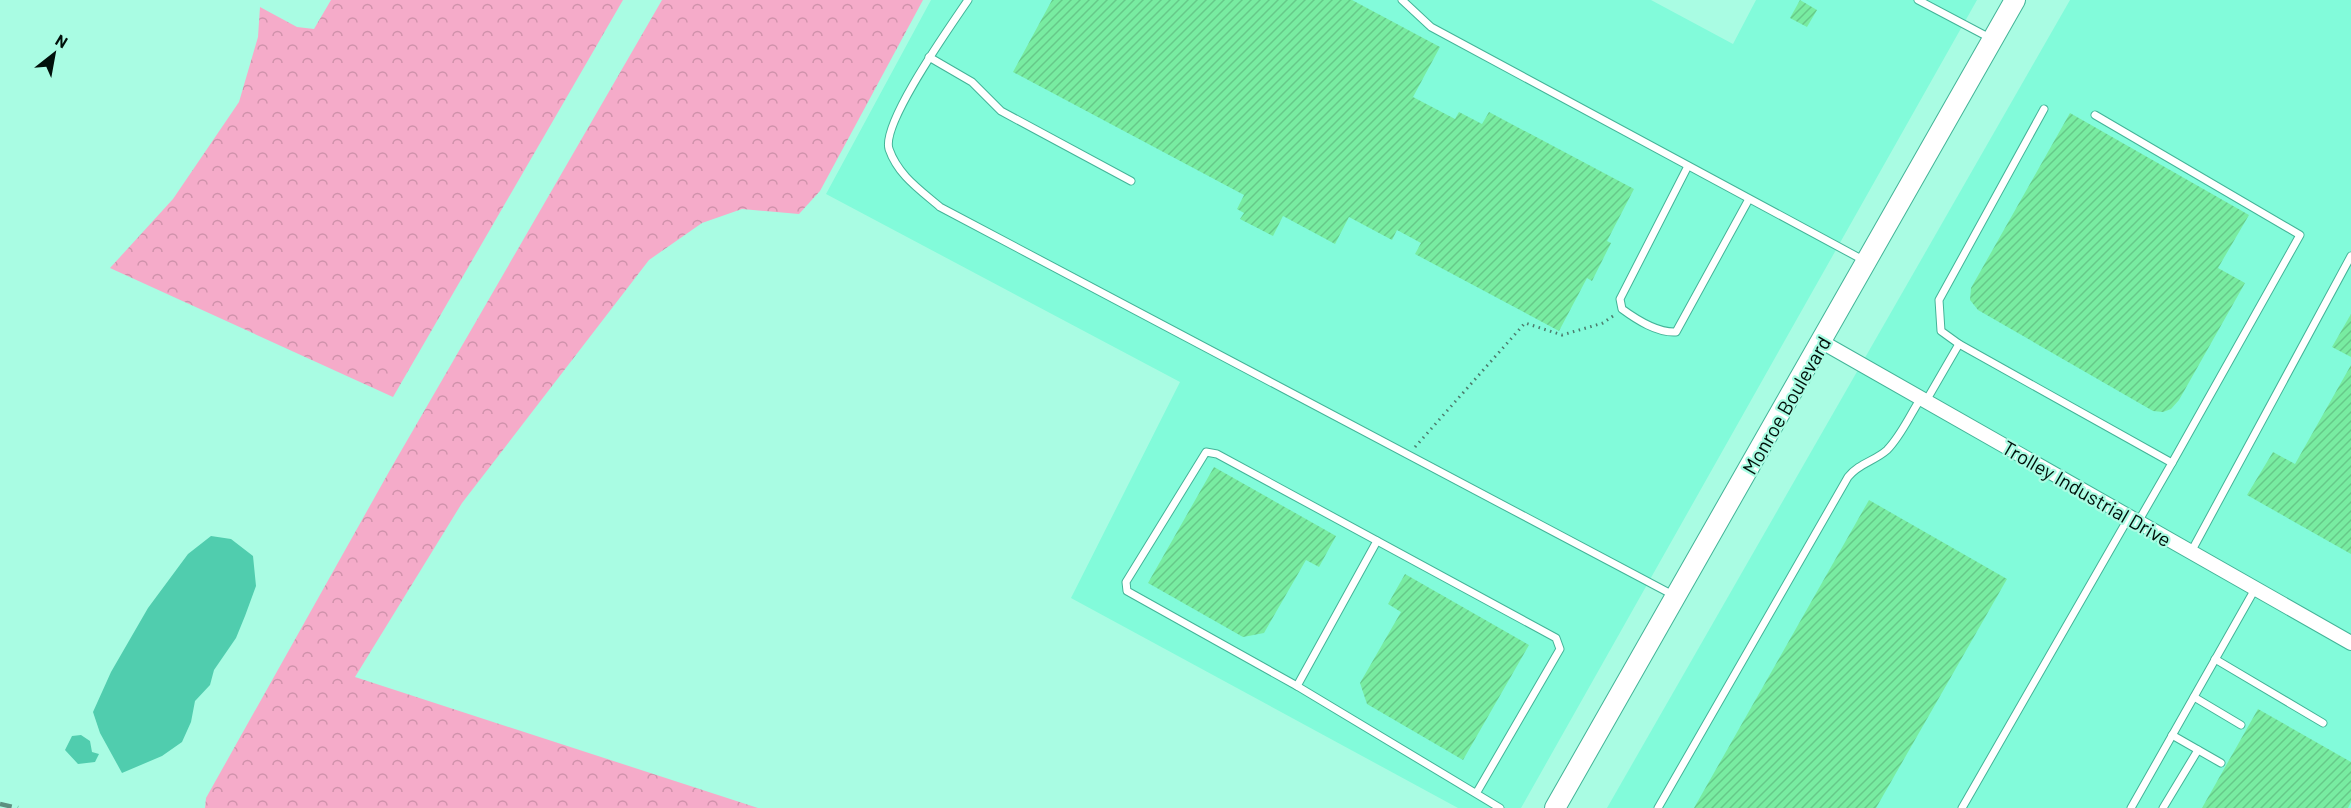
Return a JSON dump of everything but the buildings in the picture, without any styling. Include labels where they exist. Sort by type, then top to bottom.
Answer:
[{"type":"street","name":"Monroe Boulevard","points":[[1554,808],[1822,342],[2015,0]]},
{"type":"street","name":"Trolley Industrial Drive","points":[[1822,342],[2351,643]]},
{"type":"lane","points":[[968,0],[929,57],[896,119],[888,146],[900,172],[940,207],[1675,596]]},
{"type":"lane","points":[[1402,0],[1431,27],[1867,263]]},
{"type":"lane","points":[[1918,0],[1992,39]]},
{"type":"lane","points":[[929,57],[972,82],[1001,111],[1131,181]]},
{"type":"lane","points":[[2044,109],[1939,300],[1941,331],[1959,344],[2172,463]]},
{"type":"lane","points":[[1962,808],[2134,520],[2172,463],[2300,235],[2095,115]]},
{"type":"lane","points":[[1688,166],[1620,299],[1622,309],[1665,332],[1676,332],[1749,199]]},
{"type":"lane","points":[[2191,552],[2351,256]]},
{"type":"lane","points":[[1658,808],[1848,477],[1856,468],[1885,452],[1896,440],[1959,344]]},
{"type":"lane","points":[[1478,792],[1560,649],[1556,638],[1217,454],[1206,452],[1126,582],[1127,591],[1297,686],[1478,792],[1500,808]]},
{"type":"lane","points":[[1297,686],[1377,541]]},
{"type":"lane","points":[[2133,807],[2255,589]]},
{"type":"lane","points":[[2215,659],[2323,723]]},
{"type":"lane","points":[[2194,697],[2241,725]]},
{"type":"lane","points":[[2172,735],[2221,763]]},
{"type":"lane","points":[[2163,808],[2198,750]]},
{"type":"path","points":[[1408,456],[1525,322],[1562,335],[1603,323],[1622,309]]},
{"type":"shaded area","points":[[931,0],[1651,0],[1733,44],[1756,0],[1977,0],[1521,808],[1458,808],[1071,598],[1180,382],[826,194]]},
{"type":"shaded area","points":[[2070,0],[2351,0],[2351,808],[1607,808]]},
{"type":"shaded area","points":[[211,536],[231,539],[253,556],[256,586],[245,616],[236,638],[214,670],[210,685],[195,701],[191,722],[182,742],[162,756],[122,773],[100,733],[93,712],[111,672],[148,608],[188,554]]},
{"type":"shaded area","points":[[81,735],[90,741],[92,752],[99,754],[95,762],[78,764],[65,750],[72,736]]},
{"type":"green space","points":[[331,0],[623,0],[393,397],[110,268],[173,199],[239,102],[258,37],[260,7],[297,27],[314,29]]},
{"type":"green space","points":[[662,0],[923,0],[820,191],[799,214],[742,209],[702,223],[649,260],[462,503],[355,677],[758,808],[205,808],[206,798],[390,470]]},
{"type":"railway","points":[[0,804],[18,808]]}]
